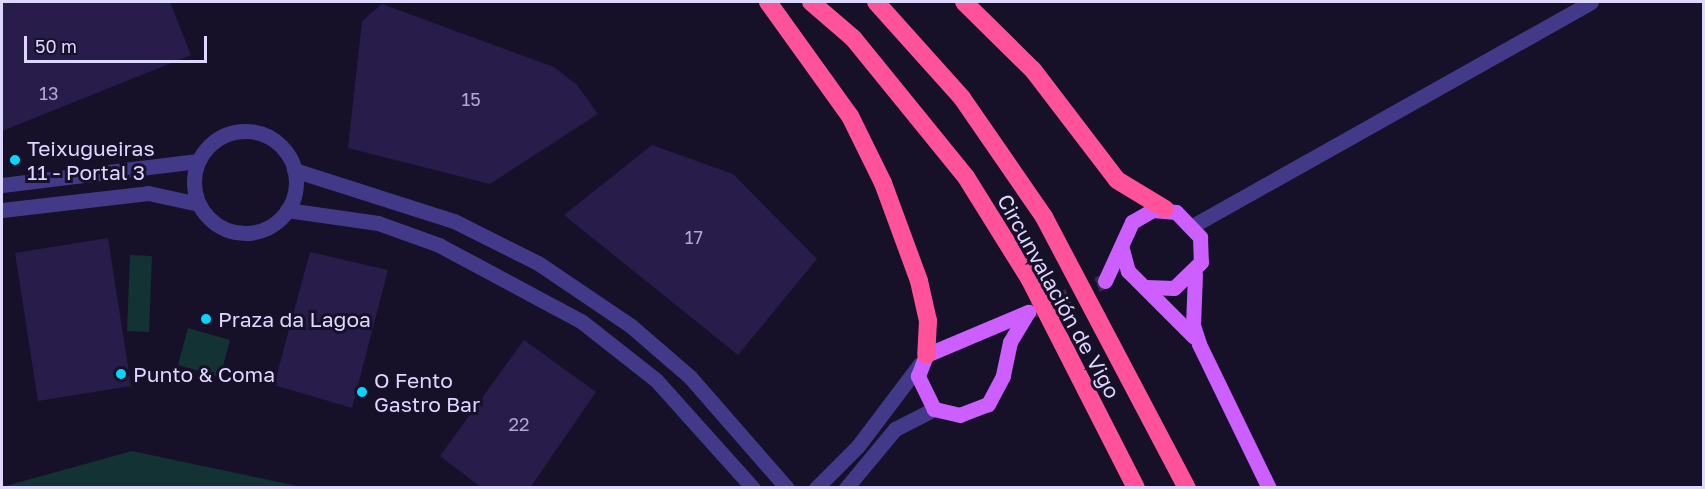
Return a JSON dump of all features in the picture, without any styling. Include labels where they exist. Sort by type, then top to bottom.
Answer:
[{"type":"highway","points":[[768,2],[845,107],[883,183],[919,281],[928,321],[923,359]]},
{"type":"highway","name":"Circunvalación de Vigo","points":[[811,2],[853,38],[924,119],[971,184],[1030,280],[1136,488]]},
{"type":"highway","name":"Circunvalación de Vigo","points":[[876,2],[962,98],[1044,217],[1187,488]]},
{"type":"highway","points":[[964,2],[1033,70],[1117,180],[1165,209]]},
{"type":"main road","points":[[1195,274],[1174,288],[1105,281],[1132,222],[1165,209],[1194,225],[1202,249],[1195,274],[1193,325],[1199,344],[1269,488]]},
{"type":"main road","points":[[1121,246],[1128,271],[1199,344]]},
{"type":"main road","points":[[1028,312],[1010,342],[1003,376],[988,404],[960,415],[934,409],[922,390],[923,359],[1028,312]]},
{"type":"street","points":[[1194,225],[1591,2]]},
{"type":"street","points":[[2,185],[198,161],[224,135],[253,131],[279,144],[294,170],[287,210],[259,231],[241,233],[216,224],[199,204],[148,193],[2,210]]},
{"type":"street","points":[[198,161],[199,204]]},
{"type":"street","points":[[294,170],[454,221],[538,263],[631,326],[690,377],[787,488]]},
{"type":"street","points":[[287,210],[378,223],[440,245],[581,321],[656,380],[753,488]]},
{"type":"street","points":[[816,488],[873,429],[923,359]]},
{"type":"street","points":[[846,488],[895,429],[934,409]]},
{"type":"green space","points":[[130,255],[152,256],[149,332],[127,331]]},
{"type":"green space","points":[[188,328],[230,340],[220,377],[178,365]]},
{"type":"green space","points":[[132,451],[302,487],[2,487]]},
{"type":"building","points":[[2,2],[170,2],[191,55],[2,131]]},
{"type":"building","points":[[382,4],[554,67],[577,85],[598,114],[490,184],[348,148],[362,21]]},
{"type":"building","points":[[652,145],[733,174],[817,259],[738,355],[564,215]]},
{"type":"building","points":[[108,238],[131,386],[38,401],[15,253]]},
{"type":"building","points":[[310,252],[388,270],[352,408],[274,385]]},
{"type":"building","points":[[524,340],[596,392],[530,488],[482,488],[440,456]]},
{"type":"tunnel","points":[[1033,310],[1105,281]]},
{"type":"place","name":"Teixugueiras 11 - Portal 3","points":[[15,160]]},
{"type":"place","name":"Praza da Lagoa","points":[[206,319]]},
{"type":"place","name":"Punto & Coma","points":[[121,374]]},
{"type":"place","name":"O Fento Gastro Bar","points":[[362,392]]}]
